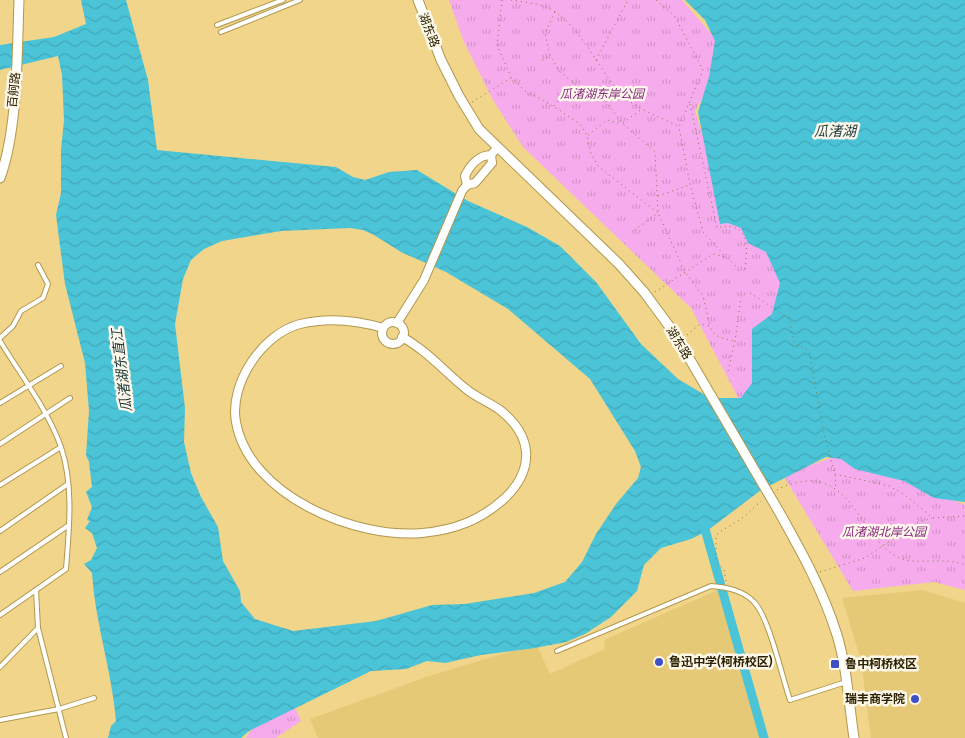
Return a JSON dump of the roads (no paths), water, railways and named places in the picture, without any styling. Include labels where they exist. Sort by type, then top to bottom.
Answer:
[{"type":"street","name":"百舸路","points":[[0,178],[6,161],[16,77],[19,0]]},
{"type":"street","name":"湖东路","points":[[418,0],[440,60],[465,106],[494,152],[618,264],[648,298],[679,341],[706,386],[813,574],[838,637],[854,738]]},
{"type":"street","points":[[397,324],[424,280],[465,188],[465,176],[483,155],[494,152],[492,163],[475,183],[465,188]]},
{"type":"street","points":[[383,328],[357,321],[325,320],[298,325],[281,334],[261,350],[241,380],[236,399],[236,422],[245,447],[263,473],[287,494],[310,509],[352,526],[387,532],[421,533],[466,525],[496,507],[518,482],[526,468],[527,458],[522,436],[515,425],[500,410],[466,389],[420,349],[402,337]]},
{"type":"street","points":[[389,323],[397,324],[403,330],[402,337],[395,344],[388,343],[382,335],[383,328],[389,323]]},
{"type":"lane","points":[[217,25],[283,0]]},
{"type":"lane","points":[[220,32],[300,0]]},
{"type":"lane","points":[[0,615],[66,569],[69,526],[68,484],[61,447],[45,414],[0,339],[13,326],[21,311],[43,298],[48,284],[38,265]]},
{"type":"lane","points":[[0,403],[61,366]]},
{"type":"lane","points":[[0,444],[70,398]]},
{"type":"lane","points":[[0,485],[61,447]]},
{"type":"lane","points":[[0,531],[68,484]]},
{"type":"lane","points":[[0,572],[69,526]]},
{"type":"lane","points":[[557,651],[711,586],[727,587],[744,594],[755,602],[764,619],[790,700],[846,682]]},
{"type":"lane","points":[[36,590],[38,628],[66,738]]},
{"type":"lane","points":[[0,667],[38,628]]},
{"type":"lane","points":[[0,720],[59,709],[94,698]]},
{"type":"water","points":[[81,0],[126,0],[148,80],[157,150],[336,167],[353,177],[365,180],[389,172],[417,170],[468,201],[527,227],[560,246],[596,282],[641,344],[678,379],[710,398],[741,398],[752,383],[752,329],[772,314],[780,283],[766,252],[748,243],[741,228],[728,223],[720,224],[698,112],[709,77],[715,41],[705,20],[685,0],[965,0],[965,502],[934,498],[904,481],[855,469],[841,459],[826,457],[761,490],[707,531],[691,539],[661,548],[644,565],[637,591],[611,617],[585,634],[566,642],[481,655],[445,663],[427,661],[406,669],[371,671],[249,731],[241,738],[108,738],[111,726],[116,721],[114,702],[96,610],[92,573],[84,564],[91,560],[97,548],[92,533],[85,528],[90,521],[87,520],[92,507],[86,492],[92,487],[89,462],[86,455],[89,411],[85,363],[65,284],[56,215],[61,193],[61,150],[64,120],[62,75],[58,56],[0,70],[0,45],[54,37],[86,24]],"holes":[[[350,228],[363,230],[401,252],[446,272],[508,309],[590,379],[635,451],[641,467],[638,478],[616,504],[596,534],[582,562],[565,582],[534,593],[465,604],[432,605],[376,621],[293,631],[255,619],[241,602],[240,591],[223,561],[218,527],[201,497],[191,473],[184,442],[185,408],[175,324],[183,279],[191,260],[204,249],[222,241],[281,231]]]},
{"type":"waterway","points":[[703,522],[764,738]]},
{"type":"place","name":"鲁迅中学(柯桥校区)","points":[[659,662]]},
{"type":"place","name":"鲁中柯桥校区","points":[[835,664]]},
{"type":"place","name":"瑞丰商学院","points":[[915,699]]},
{"type":"park label","name":"瓜渚湖东岸公园","points":[[602,94]]},
{"type":"park label","name":"瓜渚湖北岸公园","points":[[884,532]]},
{"type":"water label","name":"瓜渚湖","points":[[835,131]]},
{"type":"water label","name":"瓜渚湖东直江","points":[[122,370]]}]
